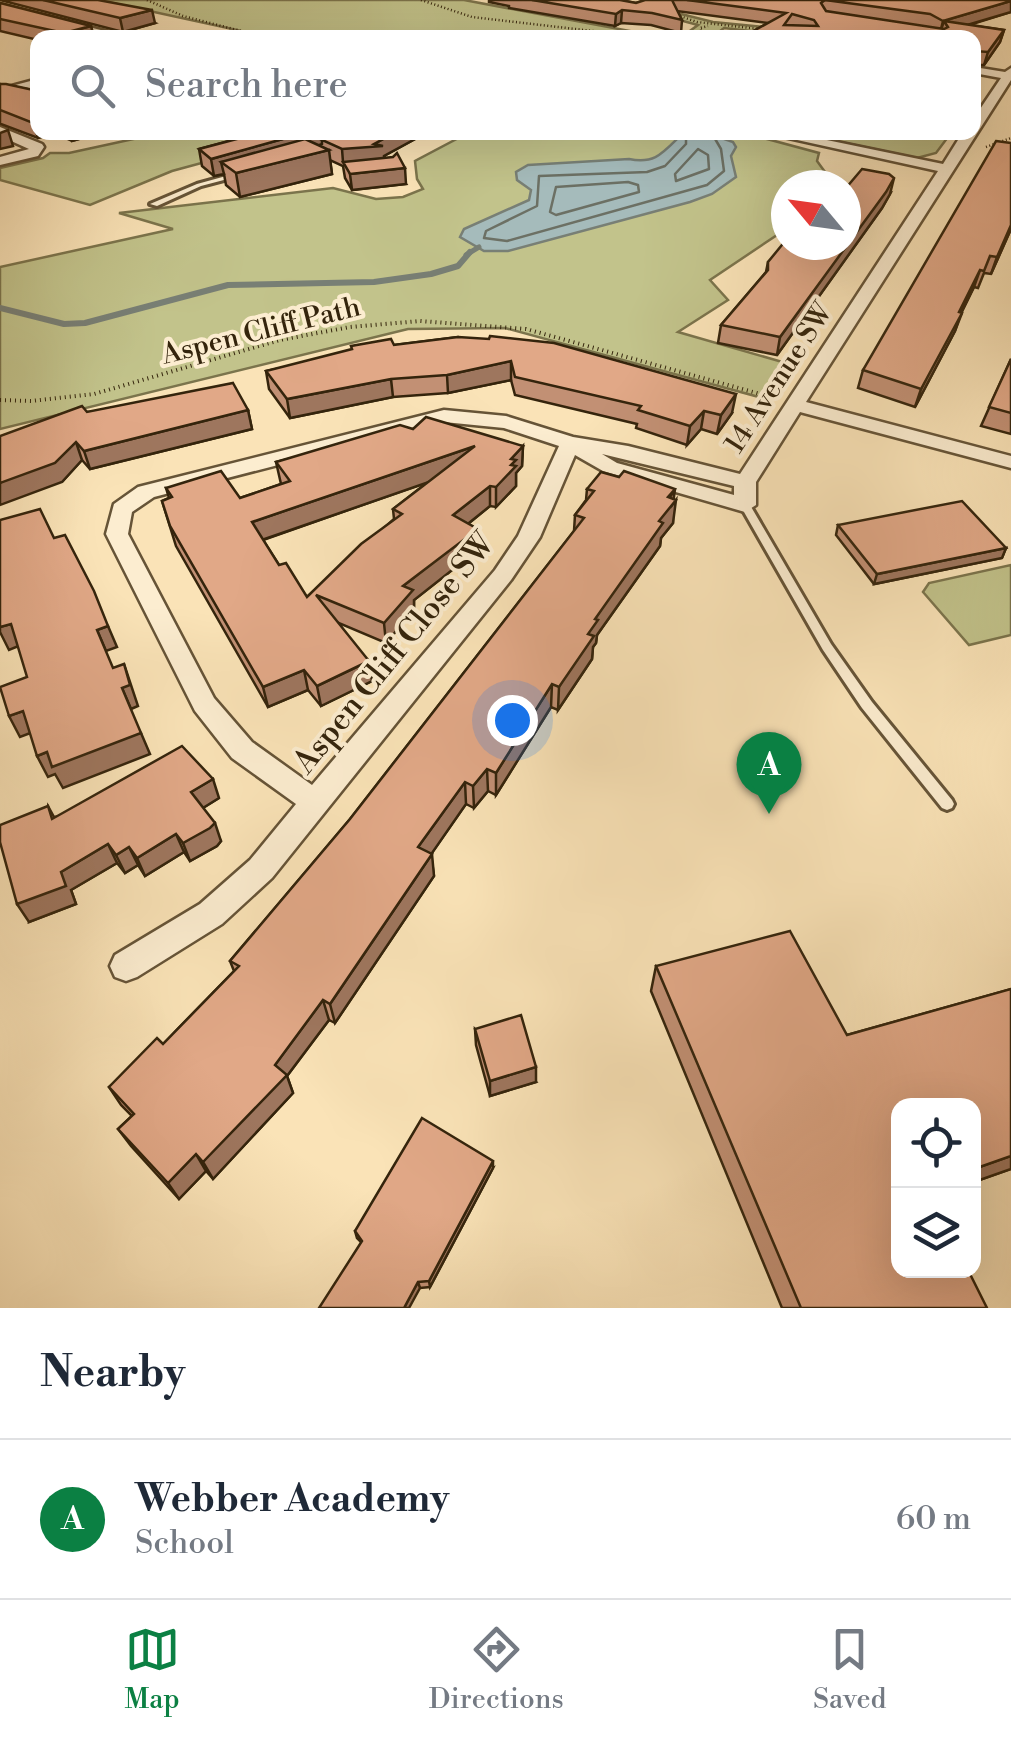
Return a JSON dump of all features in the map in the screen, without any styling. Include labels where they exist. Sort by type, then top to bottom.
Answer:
[{"type":"street","points":[[0,8],[89,30]]},
{"type":"street","points":[[981,71],[1010,74]]},
{"type":"street","name":"14 Avenue SW","points":[[981,117],[1010,74]]},
{"type":"street","points":[[0,93],[30,84]]},
{"type":"street","points":[[0,131],[37,147],[33,153],[0,160]]},
{"type":"street","points":[[787,140],[943,174]]},
{"type":"street","name":"14 Avenue SW","points":[[745,494],[794,404],[965,140]]},
{"type":"street","points":[[794,404],[1011,462]]},
{"type":"street","name":"Aspen Cliff Close SW","points":[[570,443],[528,537],[503,574],[315,802],[242,750],[204,704],[117,534],[122,508],[158,488],[422,418],[444,416],[488,419],[570,443],[610,467],[745,494]]},
{"type":"street","points":[[126,966],[211,914],[261,868],[315,802]]},
{"type":"lane","points":[[154,204],[199,185],[254,171]]},
{"type":"lane","points":[[745,494],[827,647],[867,705],[948,804]]},
{"type":"path","points":[[147,0],[183,16],[237,30]]},
{"type":"path","points":[[421,0],[445,11],[480,18],[584,30]]},
{"type":"path","points":[[670,12],[716,24],[763,30]]},
{"type":"path","points":[[701,30],[716,24]]},
{"type":"path","name":"Aspen Cliff Path","points":[[0,400],[80,395],[125,386],[296,336],[402,322],[489,323],[526,329],[764,396]]},
{"type":"green space","points":[[99,0],[464,0],[624,30],[237,30]]},
{"type":"green space","points":[[661,9],[713,22],[773,28],[691,30],[698,25],[657,14]]},
{"type":"green space","points":[[129,140],[286,140],[172,171],[90,205],[0,180],[0,168],[50,153],[69,153]]},
{"type":"green space","points":[[455,140],[771,140],[819,153],[817,161],[824,170],[771,170],[771,239],[710,280],[728,300],[678,332],[793,365],[759,397],[505,328],[408,329],[0,429],[0,267],[173,229],[119,213],[333,188],[376,199],[403,197],[423,189],[417,179],[415,161]]},
{"type":"green space","points":[[831,140],[946,140],[936,153],[917,158]]},
{"type":"green space","points":[[1011,565],[1011,635],[969,645],[923,592],[929,583]]},
{"type":"water","points":[[676,140],[727,140],[736,147],[731,156],[736,177],[712,194],[690,202],[508,251],[484,251],[460,237],[464,229],[529,200],[531,190],[517,180],[516,172],[528,165],[651,159]]},
{"type":"building","points":[[43,0],[98,0],[152,10],[120,18]]},
{"type":"building","points":[[532,0],[672,0],[682,20],[652,13],[622,10],[616,14]]},
{"type":"building","points":[[687,0],[825,0],[821,3],[826,11],[944,29],[948,27],[944,21],[1004,30],[988,52],[981,51],[981,30],[755,30],[786,13]],"holes":[[[792,14],[814,20],[818,26],[784,25]]]},
{"type":"building","points":[[825,0],[1011,0],[943,21],[930,14]]},
{"type":"building","points":[[0,3],[91,26],[50,30],[0,19]]},
{"type":"building","points":[[0,84],[30,89],[30,122],[0,110]]},
{"type":"building","points":[[233,140],[279,140],[211,159],[199,149]]},
{"type":"building","points":[[301,140],[329,150],[236,173],[221,162]]},
{"type":"building","points":[[322,140],[381,140],[374,144],[383,146],[342,149]]},
{"type":"building","points":[[996,141],[1011,143],[1011,225],[997,257],[990,256],[984,271],[980,270],[921,389],[863,370]]},
{"type":"building","points":[[397,153],[405,168],[350,174],[343,162],[393,157]]},
{"type":"building","points":[[861,170],[894,178],[861,226]]},
{"type":"building","points":[[771,258],[836,260],[780,337],[721,325],[768,270]]},
{"type":"building","points":[[490,336],[554,343],[736,394],[721,415],[704,411],[690,426],[638,410],[641,406],[515,377],[511,361],[447,375],[391,379],[287,399],[266,371],[352,349],[351,346],[391,339],[394,345]]},
{"type":"building","points":[[1011,359],[1011,413],[989,407]]},
{"type":"building","points":[[233,383],[248,410],[84,451],[76,442],[55,463],[0,483],[0,436],[82,406],[87,412]]},
{"type":"building","points":[[426,417],[523,446],[511,459],[516,460],[511,465],[516,466],[496,487],[490,486],[453,515],[476,528],[474,532],[403,586],[413,590],[384,623],[316,595],[369,661],[317,686],[304,670],[263,687],[170,526],[162,501],[172,497],[166,488],[221,471],[240,498],[290,481],[276,462],[400,425],[413,429]],"holes":[[[475,446],[393,509],[402,514],[361,544],[307,597],[286,563],[279,565],[252,522]]]},
{"type":"building","points":[[624,471],[675,489],[668,497],[676,500],[595,619],[598,620],[588,634],[594,636],[559,687],[552,684],[496,773],[487,769],[473,786],[465,782],[418,847],[432,854],[330,1004],[323,1000],[275,1065],[287,1075],[203,1162],[196,1154],[168,1183],[118,1129],[134,1114],[109,1087],[157,1038],[163,1044],[239,966],[230,961],[350,819],[584,518],[575,515],[594,491],[587,489],[601,472],[619,477]]},
{"type":"building","points":[[962,501],[1006,548],[877,574],[838,525]]},
{"type":"building","points":[[40,509],[54,538],[65,535],[94,591],[108,626],[97,630],[113,668],[124,664],[130,685],[122,688],[141,733],[52,767],[47,752],[37,756],[23,711],[9,716],[0,687],[27,677],[11,624],[0,627],[0,520]]},
{"type":"building","points":[[182,746],[213,779],[191,792],[215,823],[210,828],[183,843],[176,834],[137,858],[129,847],[116,855],[108,844],[61,872],[66,886],[17,904],[0,842],[0,825],[48,806],[52,819]]},
{"type":"building","points":[[790,931],[847,1035],[1011,989],[1011,1156],[981,1167],[981,1098],[891,1098],[891,1278],[972,1278],[987,1308],[801,1308],[656,966]]},
{"type":"building","points":[[521,1015],[536,1067],[490,1081],[475,1029]]},
{"type":"building","points":[[422,1118],[493,1161],[429,1281],[418,1282],[404,1308],[319,1308],[362,1241],[355,1231]]},
{"type":"waterway","points":[[469,253],[479,247]]},
{"type":"waterway","points":[[0,308],[64,324],[85,323],[228,285],[374,282],[431,274],[458,266],[469,253]]},
{"type":"place","name":"Webber Academy","points":[[769,814]]}]
